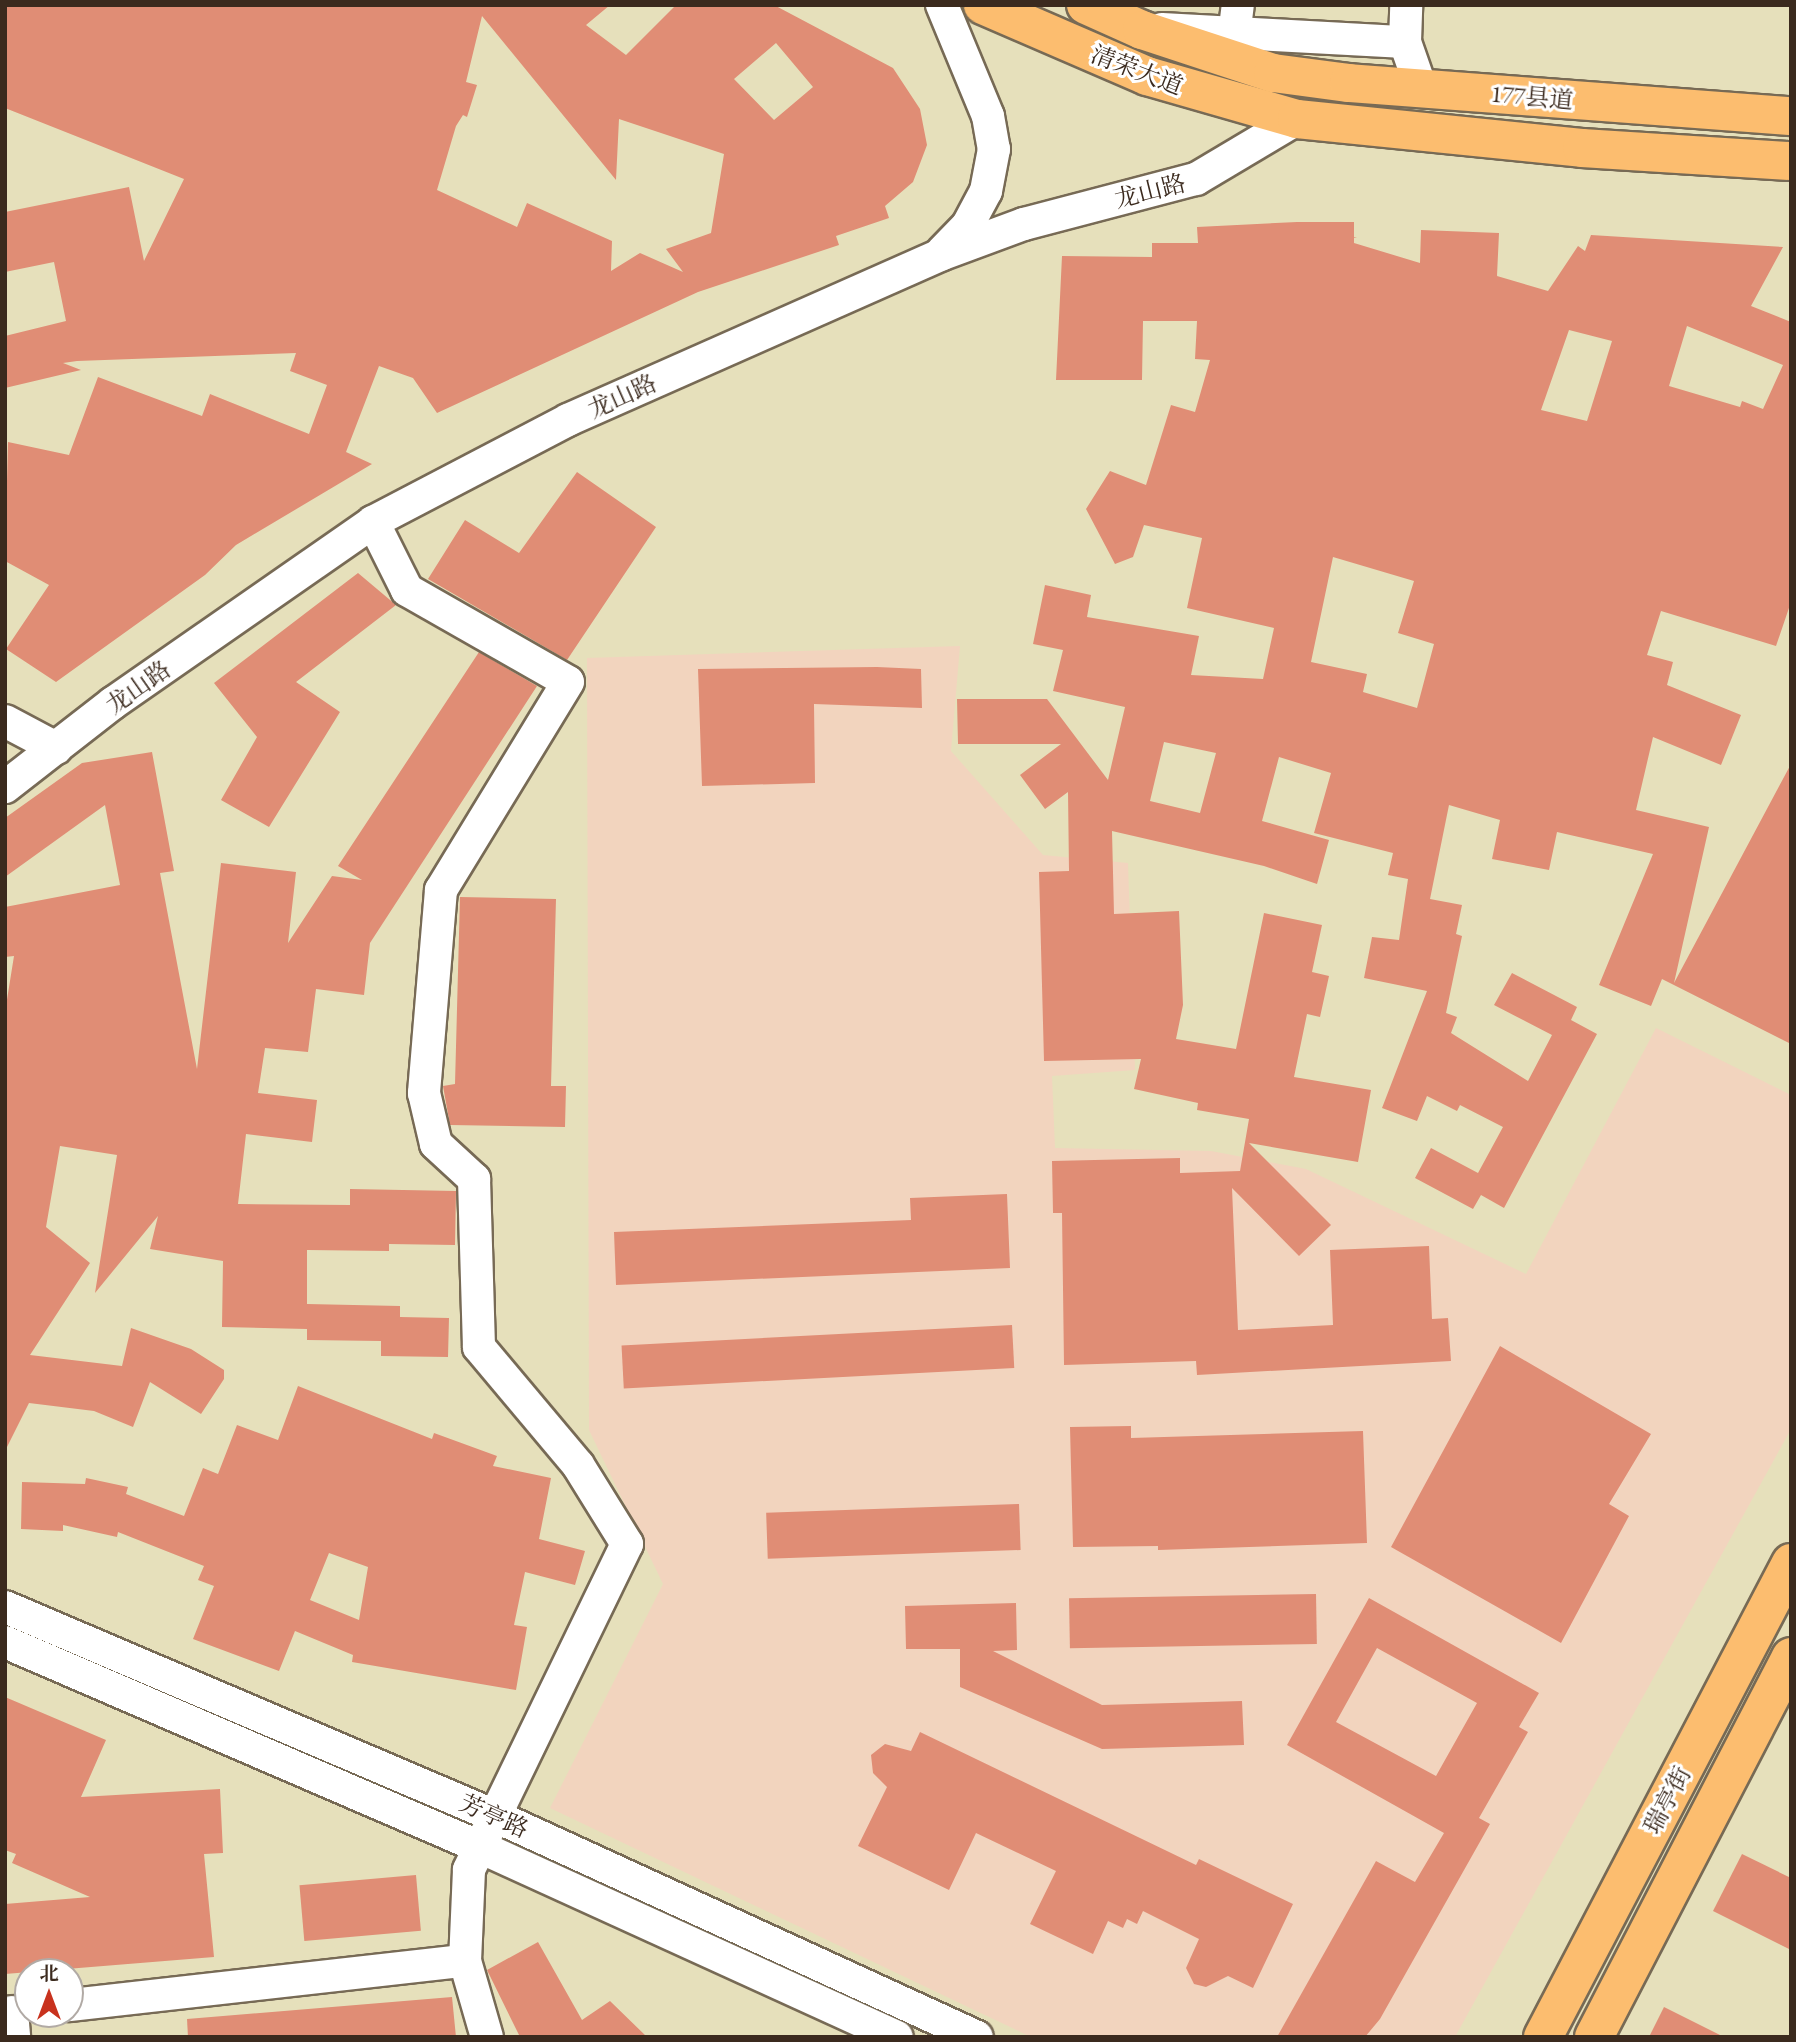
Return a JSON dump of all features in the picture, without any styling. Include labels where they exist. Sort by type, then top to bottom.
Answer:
[{"type":"main road","name":"清荣大道","points":[[983,5],[1147,76],[1297,118]]},
{"type":"main road","name":"清荣大道","points":[[1086,5],[1142,30],[1273,72]]},
{"type":"main road","name":"177县道","points":[[1273,72],[1421,88],[1791,116]]},
{"type":"main road","name":"177县道","points":[[1297,118],[1582,148],[1791,160]]},
{"type":"main road","name":"瑞亭街","points":[[1543,2037],[1791,1563]]},
{"type":"main road","name":"瑞亭街","points":[[1594,2037],[1791,1657]]},
{"type":"street","points":[[940,255],[968,225],[986,191],[994,149],[988,116],[942,5]]},
{"type":"street","points":[[1406,5],[1405,42],[1421,88]]},
{"type":"street","points":[[1142,30],[1193,28],[1236,20],[1405,42]]},
{"type":"street","name":"龙山路","points":[[5,787],[373,522],[568,420],[940,255],[1024,224],[1196,179],[1297,118]]},
{"type":"street","points":[[373,522],[407,590],[568,682],[441,890],[424,1093],[436,1144],[474,1179],[480,1347],[578,1465],[627,1544],[469,1870],[465,1961],[487,2037]]},
{"type":"street","points":[[5,721],[56,748]]},
{"type":"street","name":"芳亭路","points":[[5,1607],[495,1816],[977,2037]]},
{"type":"street","name":"芳亭路","points":[[5,1642],[480,1847],[897,2037]]},
{"type":"street","points":[[84,2003],[465,1961]]},
{"type":"shaded area","points":[[960,646],[951,751],[1043,855],[1128,863],[1135,1070],[1052,1076],[1055,1148],[1211,1151],[1306,1169],[1526,1274],[1656,1028],[1791,1095],[1791,1429],[1455,2037],[1031,2037],[550,1808],[663,1584],[589,1430],[587,658]]},
{"type":"building","points":[[5,5],[610,5],[586,25],[626,55],[676,5],[774,5],[893,68],[920,109],[927,145],[913,182],[885,206],[889,218],[836,236],[839,245],[698,292],[437,413],[413,378],[379,366],[346,452],[372,464],[236,545],[205,575],[56,682],[6,649],[49,585],[5,561],[8,442],[69,455],[98,377],[202,416],[210,394],[309,434],[327,385],[290,371],[296,353],[77,361],[63,363],[81,370],[5,388],[5,336],[66,321],[54,262],[5,272],[5,212],[129,187],[144,261],[184,179],[5,108]],"holes":[[[482,16],[616,180],[619,119],[724,154],[711,233],[666,249],[683,272],[640,253],[611,271],[612,241],[527,203],[517,227],[437,190],[456,126],[463,115],[467,117],[477,85],[466,82]],[[776,43],[813,87],[774,120],[734,79]]]},
{"type":"building","points":[[1354,222],[1354,243],[1420,263],[1421,230],[1499,233],[1497,276],[1548,291],[1578,246],[1585,251],[1591,235],[1783,247],[1751,306],[1791,322],[1791,602],[1776,646],[1661,611],[1647,655],[1673,662],[1667,685],[1741,715],[1721,765],[1653,737],[1636,810],[1709,827],[1674,983],[1791,764],[1791,1044],[1662,979],[1651,1006],[1599,985],[1653,854],[1557,832],[1549,870],[1492,859],[1500,820],[1449,805],[1430,899],[1462,905],[1456,934],[1462,936],[1446,1013],[1457,1017],[1451,1033],[1528,1081],[1552,1035],[1494,1005],[1512,973],[1577,1007],[1571,1020],[1597,1034],[1504,1208],[1481,1195],[1473,1209],[1415,1178],[1431,1148],[1478,1173],[1503,1127],[1460,1105],[1457,1111],[1427,1096],[1417,1121],[1382,1108],[1427,991],[1364,978],[1372,937],[1399,940],[1408,879],[1388,875],[1393,853],[1314,833],[1331,773],[1279,757],[1262,821],[1329,840],[1317,884],[1264,866],[1112,831],[1114,914],[1179,911],[1183,1005],[1176,1039],[1236,1049],[1264,913],[1322,925],[1312,972],[1329,976],[1320,1017],[1307,1014],[1294,1077],[1371,1090],[1358,1162],[1249,1143],[1331,1225],[1299,1256],[1232,1188],[1238,1330],[1333,1325],[1330,1250],[1429,1246],[1432,1319],[1448,1318],[1451,1361],[1197,1375],[1196,1361],[1064,1365],[1062,1213],[1053,1213],[1052,1161],[1180,1158],[1180,1173],[1240,1171],[1249,1119],[1197,1110],[1198,1103],[1134,1089],[1141,1059],[1044,1061],[1039,872],[1069,871],[1068,792],[1045,809],[1020,775],[1061,744],[958,744],[957,699],[1047,699],[1108,780],[1125,707],[1053,691],[1063,650],[1033,644],[1045,585],[1091,595],[1087,617],[1199,636],[1191,675],[1263,679],[1274,628],[1187,608],[1202,538],[1144,525],[1133,557],[1115,564],[1086,509],[1110,471],[1146,485],[1171,405],[1195,412],[1210,360],[1195,359],[1197,321],[1143,321],[1142,380],[1056,380],[1062,256],[1152,257],[1152,243],[1198,243],[1197,227]],"holes":[[[1687,326],[1783,365],[1763,409],[1742,401],[1740,407],[1669,386]],[[1569,330],[1612,341],[1587,421],[1541,410]],[[1333,557],[1414,581],[1398,633],[1434,644],[1417,708],[1363,692],[1367,674],[1311,662]],[[1164,742],[1216,753],[1200,813],[1150,801]]]},
{"type":"building","points":[[577,472],[656,527],[567,660],[428,579],[465,520],[519,553]]},
{"type":"building","points":[[358,573],[396,605],[296,682],[340,712],[269,827],[221,800],[257,737],[214,683]]},
{"type":"building","points":[[479,652],[537,686],[370,943],[364,995],[316,989],[308,1052],[265,1048],[258,1093],[317,1100],[312,1142],[246,1134],[238,1204],[350,1205],[350,1189],[456,1191],[455,1245],[389,1244],[389,1251],[307,1250],[307,1304],[400,1306],[400,1317],[449,1318],[448,1357],[381,1356],[381,1341],[307,1340],[307,1329],[222,1327],[223,1261],[150,1249],[158,1216],[95,1293],[117,1155],[60,1146],[46,1227],[90,1263],[30,1355],[122,1366],[131,1328],[191,1349],[224,1370],[224,1379],[201,1414],[150,1382],[133,1427],[94,1411],[29,1403],[5,1451],[5,1012],[14,956],[5,957],[5,907],[120,885],[105,805],[5,877],[5,818],[82,763],[152,752],[174,871],[160,873],[197,1069],[221,863],[296,872],[288,943],[332,876],[362,880],[338,866]]},
{"type":"building","points":[[698,669],[921,669],[922,708],[814,704],[815,783],[702,786]]},
{"type":"building","points":[[460,897],[556,899],[551,1086],[566,1086],[565,1127],[450,1125],[443,1086],[455,1084]]},
{"type":"building","points":[[1007,1194],[1010,1268],[616,1285],[614,1232],[911,1220],[910,1198]]},
{"type":"building","points":[[1012,1325],[1014,1368],[624,1388],[622,1345]]},
{"type":"building","points":[[1500,1346],[1651,1434],[1609,1504],[1629,1516],[1561,1643],[1391,1547]]},
{"type":"building","points":[[298,1386],[432,1439],[434,1433],[497,1456],[493,1466],[551,1478],[539,1539],[585,1551],[575,1585],[525,1572],[514,1625],[527,1627],[516,1690],[352,1662],[353,1655],[295,1631],[279,1671],[193,1639],[214,1586],[198,1580],[204,1566],[118,1532],[117,1537],[63,1525],[63,1531],[21,1529],[22,1482],[85,1484],[86,1478],[128,1487],[126,1494],[184,1516],[203,1468],[218,1474],[237,1425],[278,1440]],"holes":[[[329,1553],[368,1567],[359,1620],[310,1600]]]},
{"type":"building","points":[[1131,1426],[1131,1438],[1363,1431],[1367,1543],[1158,1550],[1158,1546],[1073,1547],[1070,1427]]},
{"type":"building","points":[[1019,1504],[1021,1550],[768,1559],[766,1513]]},
{"type":"building","points":[[1316,1594],[1317,1644],[1070,1648],[1069,1598]]},
{"type":"building","points":[[1369,1598],[1539,1693],[1519,1727],[1528,1732],[1479,1818],[1490,1824],[1380,2019],[1365,2037],[1277,2037],[1376,1861],[1415,1882],[1444,1833],[1287,1745]],"holes":[[[1377,1648],[1477,1703],[1436,1776],[1336,1722]]]},
{"type":"building","points":[[1016,1603],[1017,1650],[993,1651],[1102,1705],[1242,1701],[1244,1745],[1102,1749],[960,1687],[960,1649],[906,1649],[905,1606]]},
{"type":"building","points":[[5,1697],[106,1740],[81,1797],[220,1789],[223,1853],[204,1854],[214,1957],[84,1968],[84,1958],[14,1958],[14,1973],[5,1974],[5,1904],[90,1897],[12,1863],[16,1854],[5,1850]]},
{"type":"building","points":[[920,1732],[1196,1865],[1199,1859],[1293,1904],[1253,1988],[1228,1976],[1206,1987],[1194,1984],[1186,1968],[1199,1939],[1143,1911],[1137,1924],[1127,1919],[1123,1928],[1108,1921],[1093,1954],[1030,1924],[1056,1871],[976,1833],[949,1890],[858,1846],[887,1787],[873,1773],[871,1755],[885,1744],[911,1751]]},
{"type":"building","points":[[1742,1854],[1791,1878],[1791,1950],[1713,1911]]},
{"type":"building","points":[[416,1875],[421,1931],[304,1941],[299,1885]]},
{"type":"building","points":[[538,1942],[582,2020],[610,2001],[647,2037],[520,2037],[487,1970]]},
{"type":"building","points":[[452,1997],[456,2037],[188,2037],[187,2019]]},
{"type":"building","points":[[1664,2007],[1724,2037],[1649,2037]]}]
